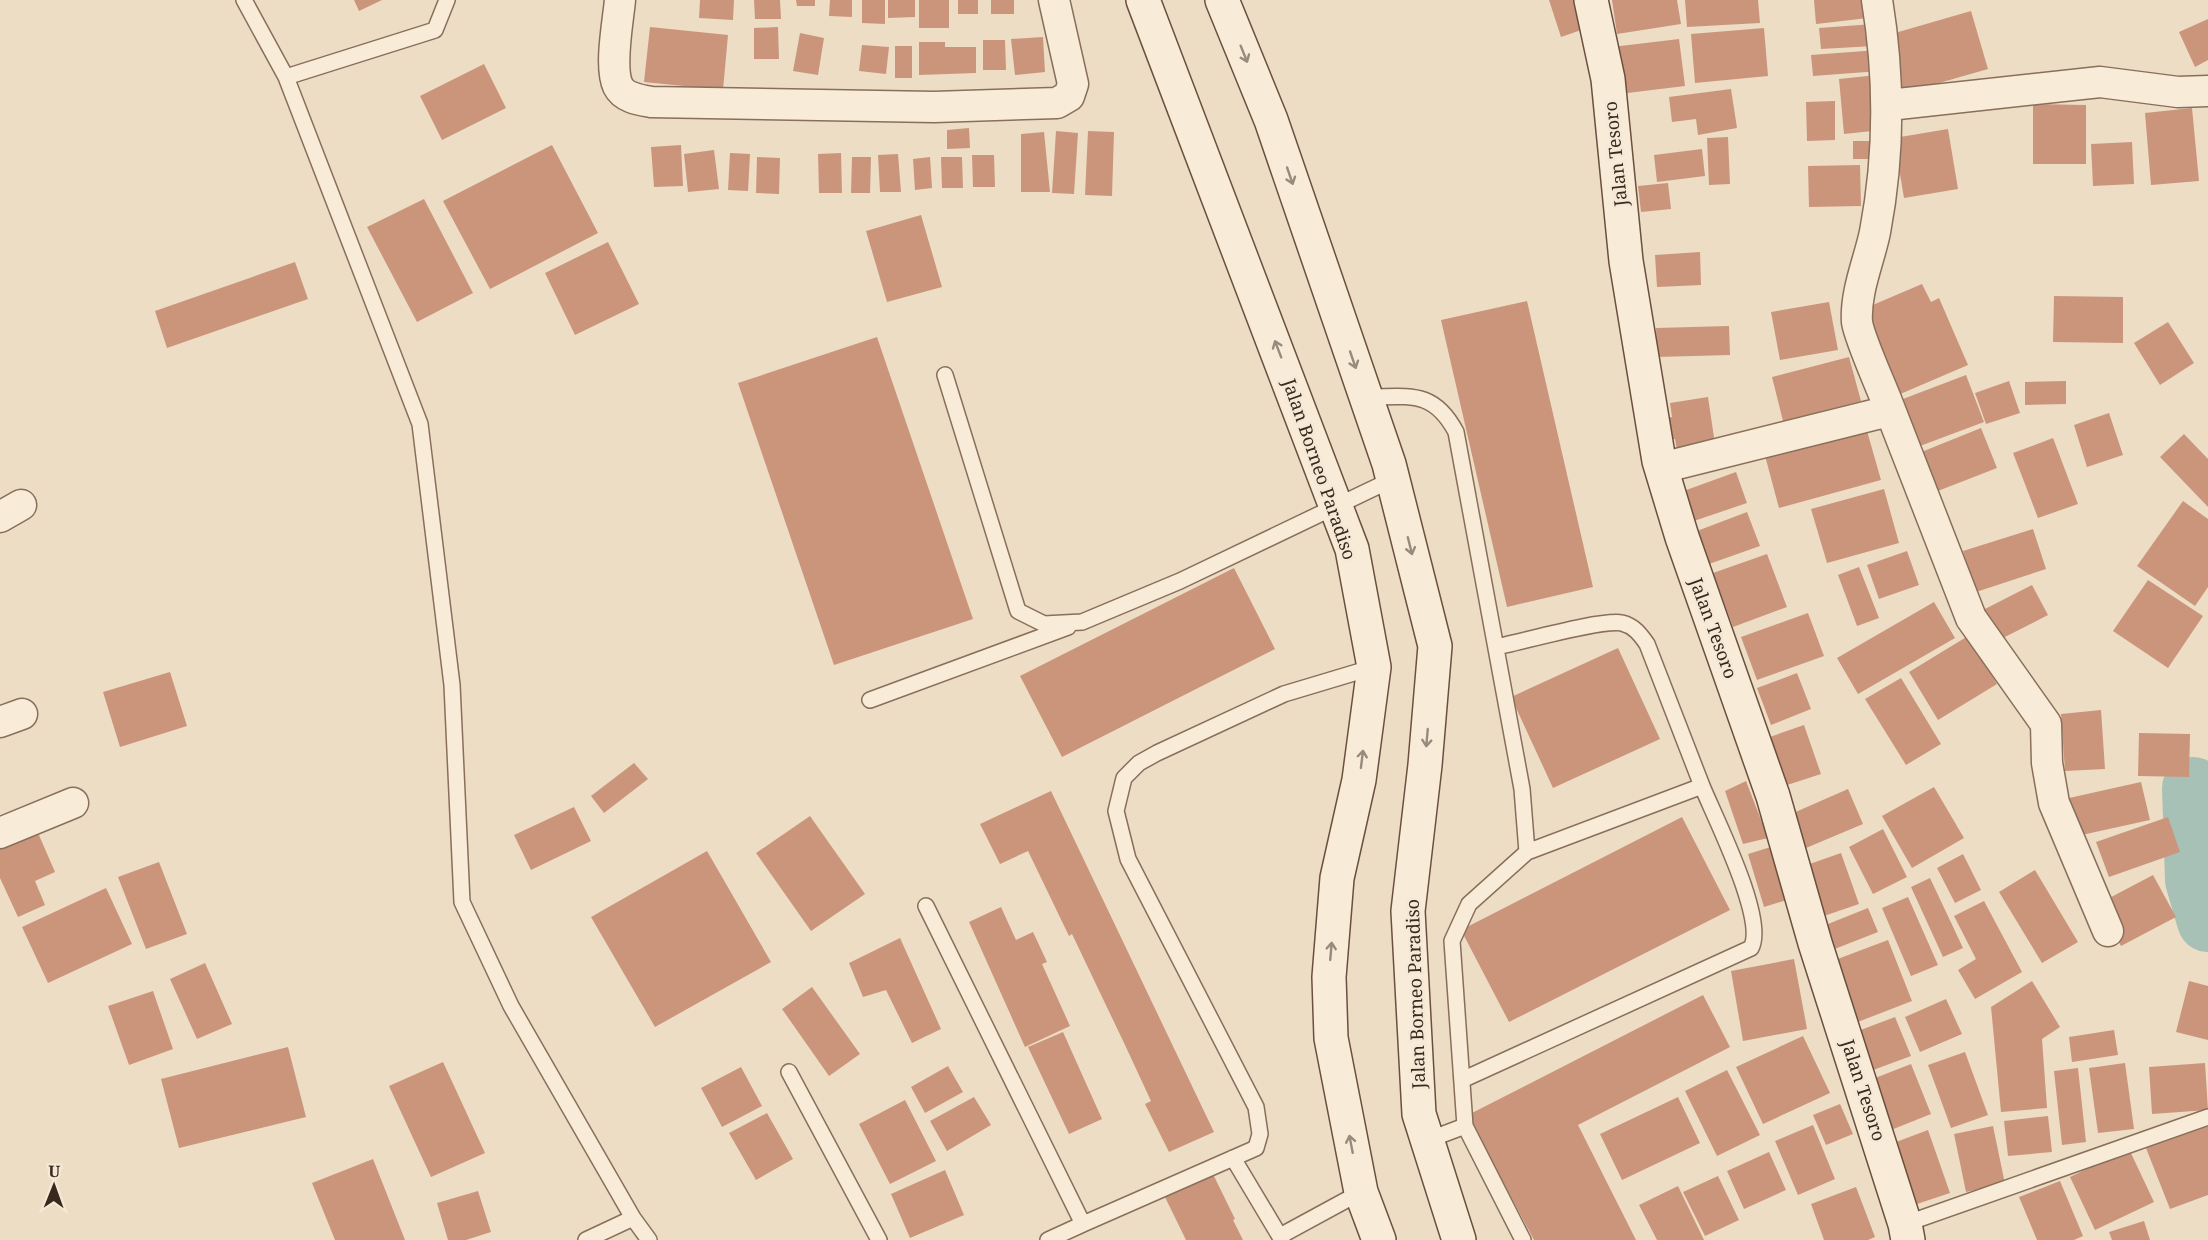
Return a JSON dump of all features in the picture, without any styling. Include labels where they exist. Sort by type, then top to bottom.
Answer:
[{"type":"street","points":[[620,0],[615,72],[619,88],[634,99],[934,107],[1058,103],[1069,96],[1073,84],[1054,0]]},
{"type":"street","name":"Jalan Borneo Paradiso","points":[[1143,0],[1166,67],[1196,134],[1338,506],[1352,549],[1374,667],[1359,780],[1337,878],[1329,977],[1330,1038],[1361,1192],[1379,1240]]},
{"type":"street","name":"Jalan Borneo Paradiso","points":[[1222,0],[1271,120],[1393,478],[1435,646],[1425,765],[1408,912],[1419,1114],[1459,1240]]},
{"type":"street","name":"Jalan Tesoro","points":[[1591,0],[1608,79],[1626,261],[1661,468],[1682,537],[1773,796],[1815,943],[1907,1232]]},
{"type":"street","points":[[1877,0],[1889,105],[1884,171],[1875,232],[1859,300],[1857,323],[1971,618],[2046,724],[2047,763],[2054,803],[2108,931]]},
{"type":"street","points":[[1889,105],[2100,82],[2178,92],[2208,91]]},
{"type":"street","points":[[1661,468],[1877,414],[1889,407]]},
{"type":"street","points":[[0,833],[73,803]]},
{"type":"lane","points":[[244,0],[286,77],[420,424],[452,685],[462,902],[511,1006],[633,1218],[649,1240]]},
{"type":"lane","points":[[286,77],[435,30],[447,0]]},
{"type":"lane","points":[[945,375],[1018,611],[1044,624],[1082,622]]},
{"type":"lane","points":[[1366,398],[1414,397],[1438,406],[1446,413],[1456,432],[1522,789],[1527,852]]},
{"type":"lane","points":[[870,700],[1082,622],[1180,580],[1393,478]]},
{"type":"lane","points":[[1461,1080],[1751,948],[1756,929],[1752,907],[1647,644],[1638,630],[1622,623],[1604,623],[1496,647]]},
{"type":"lane","points":[[1048,1240],[1256,1148],[1260,1134],[1256,1107],[1128,859],[1116,811],[1125,778],[1138,763],[1284,694],[1374,667]]},
{"type":"lane","points":[[1523,1240],[1465,1126],[1452,941],[1469,904],[1527,852],[1702,786]]},
{"type":"lane","points":[[926,906],[1083,1224]]},
{"type":"lane","points":[[789,1072],[879,1240]]},
{"type":"lane","points":[[1907,1232],[2208,1117]]},
{"type":"lane","points":[[1428,1140],[1465,1126]]},
{"type":"lane","points":[[1233,1158],[1281,1238],[1361,1192]]},
{"type":"lane","points":[[586,1240],[633,1218]]},
{"type":"building","points":[[354,0],[382,0],[359,11]]},
{"type":"building","points":[[700,0],[734,0],[733,20],[699,18]]},
{"type":"building","points":[[754,0],[780,0],[781,19],[755,19]]},
{"type":"building","points":[[796,0],[815,0],[815,6],[797,6]]},
{"type":"building","points":[[830,0],[852,0],[852,17],[829,16]]},
{"type":"building","points":[[862,0],[885,0],[885,24],[862,23]]},
{"type":"building","points":[[888,0],[915,0],[915,17],[888,18]]},
{"type":"building","points":[[919,0],[949,0],[949,28],[919,28]]},
{"type":"building","points":[[958,0],[978,0],[978,14],[958,14]]},
{"type":"building","points":[[991,0],[1014,0],[1014,14],[991,14]]},
{"type":"building","points":[[1549,0],[1578,0],[1587,28],[1561,37]]},
{"type":"building","points":[[1612,0],[1677,0],[1681,24],[1617,34]]},
{"type":"building","points":[[1685,0],[1758,0],[1760,23],[1687,27]]},
{"type":"building","points":[[1814,0],[1866,0],[1868,18],[1816,24]]},
{"type":"building","points":[[1971,11],[1988,69],[1904,93],[1888,35]]},
{"type":"building","points":[[2208,19],[2208,60],[2195,67],[2179,32]]},
{"type":"building","points":[[1873,24],[1874,46],[1821,49],[1819,28]]},
{"type":"building","points":[[650,27],[728,35],[723,90],[644,82]]},
{"type":"building","points":[[778,27],[779,59],[754,59],[754,28]]},
{"type":"building","points":[[1764,28],[1768,76],[1695,83],[1691,34]]},
{"type":"building","points":[[800,33],[824,38],[818,75],[793,71]]},
{"type":"building","points":[[1043,37],[1045,72],[1015,75],[1011,39]]},
{"type":"building","points":[[1679,39],[1685,86],[1619,94],[1612,47]]},
{"type":"building","points":[[983,40],[1005,40],[1006,70],[983,70]]},
{"type":"building","points":[[919,42],[945,42],[945,47],[976,47],[976,73],[919,75]]},
{"type":"building","points":[[862,45],[889,47],[886,74],[859,71]]},
{"type":"building","points":[[895,46],[912,46],[912,78],[895,78]]},
{"type":"building","points":[[1878,50],[1880,71],[1813,76],[1811,55]]},
{"type":"building","points":[[484,64],[506,108],[442,140],[420,96]]},
{"type":"building","points":[[1877,75],[1882,130],[1844,134],[1839,79]]},
{"type":"building","points":[[1731,89],[1737,128],[1698,135],[1696,119],[1672,122],[1669,97]]},
{"type":"building","points":[[1835,101],[1835,140],[1807,141],[1806,102]]},
{"type":"building","points":[[2033,104],[2086,105],[2086,164],[2033,164]]},
{"type":"building","points":[[2192,108],[2199,181],[2151,185],[2145,113]]},
{"type":"building","points":[[969,128],[970,148],[947,149],[947,130]]},
{"type":"building","points":[[1948,129],[1958,189],[1904,198],[1894,138]]},
{"type":"building","points":[[1056,131],[1078,133],[1074,194],[1052,193]]},
{"type":"building","points":[[1088,131],[1114,132],[1112,196],[1085,195]]},
{"type":"building","points":[[1044,132],[1050,192],[1021,192],[1021,134]]},
{"type":"building","points":[[1728,137],[1730,184],[1709,185],[1707,138]]},
{"type":"building","points":[[1853,141],[1879,141],[1879,159],[1853,159]]},
{"type":"building","points":[[2132,142],[2134,184],[2093,186],[2091,144]]},
{"type":"building","points":[[552,145],[598,233],[490,289],[443,201]]},
{"type":"building","points":[[681,145],[683,186],[654,187],[651,147]]},
{"type":"building","points":[[1702,149],[1705,176],[1657,182],[1654,155]]},
{"type":"building","points":[[714,150],[719,189],[688,192],[684,154]]},
{"type":"building","points":[[730,153],[750,154],[748,191],[728,190]]},
{"type":"building","points":[[841,153],[842,193],[819,193],[818,154]]},
{"type":"building","points":[[898,154],[901,192],[880,192],[878,155]]},
{"type":"building","points":[[972,155],[994,155],[995,187],[973,187]]},
{"type":"building","points":[[757,157],[780,158],[779,194],[756,193]]},
{"type":"building","points":[[852,157],[871,157],[870,193],[851,193]]},
{"type":"building","points":[[930,157],[932,188],[915,190],[913,159]]},
{"type":"building","points":[[941,157],[962,157],[963,188],[942,188]]},
{"type":"building","points":[[1860,165],[1861,206],[1809,207],[1808,166]]},
{"type":"building","points":[[1668,183],[1671,209],[1641,212],[1638,186]]},
{"type":"building","points":[[424,199],[473,293],[417,322],[367,227]]},
{"type":"building","points":[[921,215],[942,287],[887,302],[866,231]]},
{"type":"building","points":[[608,242],[639,304],[575,335],[545,273]]},
{"type":"building","points":[[1700,252],[1701,285],[1657,287],[1655,255]]},
{"type":"building","points":[[295,262],[308,299],[167,348],[155,311]]},
{"type":"building","points":[[1922,284],[1931,302],[1939,298],[1968,365],[1898,395],[1861,310]]},
{"type":"building","points":[[2054,296],[2123,297],[2123,343],[2053,342]]},
{"type":"building","points":[[1527,301],[1593,587],[1507,607],[1441,320]]},
{"type":"building","points":[[1829,302],[1838,350],[1780,360],[1771,312]]},
{"type":"building","points":[[2168,322],[2194,363],[2160,385],[2134,343]]},
{"type":"building","points":[[1729,326],[1730,355],[1657,357],[1656,328]]},
{"type":"building","points":[[877,337],[973,619],[834,665],[738,383]]},
{"type":"building","points":[[1849,357],[1861,401],[1783,421],[1772,377]]},
{"type":"building","points":[[1966,375],[1984,422],[1912,449],[1895,402]]},
{"type":"building","points":[[2009,381],[2020,413],[1986,424],[1975,393]]},
{"type":"building","points":[[2066,381],[2066,404],[2025,405],[2025,382]]},
{"type":"building","points":[[1708,397],[1715,444],[1677,450],[1675,439],[1664,441],[1661,418],[1672,417],[1670,403]]},
{"type":"building","points":[[2109,413],[2123,455],[2087,467],[2074,425]]},
{"type":"building","points":[[1865,424],[1881,480],[1779,508],[1764,452]]},
{"type":"building","points":[[1981,428],[1997,468],[1925,496],[1909,457]]},
{"type":"building","points":[[2184,434],[2208,459],[2208,507],[2160,457]]},
{"type":"building","points":[[2053,438],[2078,504],[2038,518],[2013,453]]},
{"type":"building","points":[[1736,472],[1747,503],[1688,523],[1678,493]]},
{"type":"building","points":[[1884,489],[1899,543],[1827,563],[1811,509]]},
{"type":"building","points":[[2183,501],[2208,519],[2208,587],[2195,606],[2137,566]]},
{"type":"building","points":[[1747,512],[1760,546],[1709,564],[1697,531]]},
{"type":"building","points":[[2033,529],[2046,569],[1976,592],[1963,551]]},
{"type":"building","points":[[1907,551],[1919,585],[1879,599],[1867,565]]},
{"type":"building","points":[[1767,554],[1787,607],[1733,627],[1713,573]]},
{"type":"building","points":[[1859,567],[1879,618],[1857,626],[1838,575]]},
{"type":"building","points":[[1234,568],[1275,649],[1062,757],[1020,676]]},
{"type":"building","points":[[2148,580],[2203,616],[2168,668],[2113,631]]},
{"type":"building","points":[[2032,585],[2048,615],[1997,641],[1981,611]]},
{"type":"building","points":[[1934,602],[1955,638],[1858,694],[1837,658]]},
{"type":"building","points":[[1808,613],[1824,656],[1757,680],[1741,637]]},
{"type":"building","points":[[1968,636],[1997,684],[1938,720],[1909,672]]},
{"type":"building","points":[[1618,648],[1660,739],[1553,788],[1511,697]]},
{"type":"building","points":[[170,672],[187,726],[120,747],[103,692]]},
{"type":"building","points":[[1797,673],[1811,709],[1771,725],[1757,688]]},
{"type":"building","points":[[1901,678],[1941,744],[1906,765],[1865,699]]},
{"type":"building","points":[[2101,710],[2105,769],[2065,771],[2061,714]]},
{"type":"building","points":[[1804,725],[1821,774],[1781,787],[1764,739]]},
{"type":"building","points":[[2139,733],[2190,734],[2189,777],[2138,776]]},
{"type":"building","points":[[634,763],[648,779],[604,813],[591,796]]},
{"type":"building","points":[[1746,781],[1768,838],[1743,844],[1725,791]]},
{"type":"building","points":[[2141,782],[2150,820],[2077,836],[2069,798]]},
{"type":"building","points":[[1934,787],[1964,838],[1912,868],[1882,816]]},
{"type":"building","points":[[1848,789],[1863,824],[1806,848],[1791,814]]},
{"type":"building","points":[[1051,791],[1214,1132],[1169,1152],[1145,1104],[1151,1101],[1125,1045],[1072,934],[1069,936],[1028,851],[1000,864],[980,824]]},
{"type":"building","points":[[574,807],[591,841],[531,870],[514,835]]},
{"type":"building","points":[[810,816],[865,894],[811,931],[756,853]]},
{"type":"building","points":[[1682,817],[1730,910],[1509,1022],[1461,930]]},
{"type":"building","points":[[2168,817],[2180,852],[2109,877],[2096,842]]},
{"type":"building","points":[[35,826],[55,872],[35,881],[45,905],[18,917],[0,878],[0,841]]},
{"type":"building","points":[[1883,829],[1907,877],[1873,894],[1849,847]]},
{"type":"building","points":[[1774,846],[1790,899],[1764,907],[1748,854]]},
{"type":"building","points":[[707,851],[771,962],[655,1027],[591,917]]},
{"type":"building","points":[[1841,853],[1859,904],[1818,918],[1801,867]]},
{"type":"building","points":[[1963,854],[1981,890],[1955,903],[1937,868]]},
{"type":"building","points":[[159,862],[187,934],[146,949],[118,877]]},
{"type":"building","points":[[2035,870],[2078,942],[2042,963],[1999,892]]},
{"type":"building","points":[[2153,875],[2176,917],[2121,946],[2098,904]]},
{"type":"building","points":[[1930,878],[1963,948],[1943,957],[1911,887]]},
{"type":"building","points":[[106,888],[132,944],[48,983],[22,927]]},
{"type":"building","points":[[1908,897],[1938,965],[1911,976],[1882,908]]},
{"type":"building","points":[[1984,901],[2022,972],[1975,999],[1958,970],[1976,959],[1954,916]]},
{"type":"building","points":[[1001,907],[1016,940],[1033,932],[1047,962],[1042,964],[1070,1026],[1025,1047],[969,922]]},
{"type":"building","points":[[1868,908],[1878,932],[1827,952],[1818,928]]},
{"type":"building","points":[[900,938],[941,1029],[912,1043],[886,990],[863,997],[849,963]]},
{"type":"building","points":[[1888,940],[1912,1001],[1850,1025],[1827,963]]},
{"type":"building","points":[[1794,959],[1807,1029],[1743,1041],[1731,971]]},
{"type":"building","points":[[205,963],[232,1024],[197,1039],[170,979]]},
{"type":"building","points":[[2032,981],[2060,1027],[2042,1039],[2047,1108],[2001,1112],[1991,1007]]},
{"type":"building","points":[[2189,981],[2208,986],[2208,1040],[2176,1032]]},
{"type":"building","points":[[812,987],[860,1054],[829,1076],[782,1009]]},
{"type":"building","points":[[153,991],[173,1049],[129,1065],[108,1006]]},
{"type":"building","points":[[1703,995],[1730,1047],[1578,1125],[1636,1240],[1534,1240],[1471,1122],[1470,1114]]},
{"type":"building","points":[[1946,999],[1962,1034],[1920,1052],[1905,1017]]},
{"type":"building","points":[[1895,1017],[1911,1056],[1865,1073],[1850,1034]]},
{"type":"building","points":[[2114,1030],[2118,1055],[2072,1062],[2069,1037]]},
{"type":"building","points":[[1063,1032],[1102,1119],[1069,1134],[1028,1047]]},
{"type":"building","points":[[1803,1036],[1830,1093],[1763,1124],[1736,1067]]},
{"type":"building","points":[[288,1047],[306,1117],[179,1148],[161,1079]]},
{"type":"building","points":[[1965,1052],[1988,1115],[1951,1128],[1928,1065]]},
{"type":"building","points":[[443,1062],[485,1153],[431,1177],[389,1086]]},
{"type":"building","points":[[2125,1063],[2134,1129],[2098,1133],[2089,1068]]},
{"type":"building","points":[[2205,1063],[2208,1110],[2152,1114],[2149,1067]]},
{"type":"building","points":[[1911,1064],[1931,1114],[1886,1132],[1865,1082]]},
{"type":"building","points":[[948,1066],[963,1092],[925,1113],[911,1087]]},
{"type":"building","points":[[741,1067],[762,1106],[722,1127],[701,1088]]},
{"type":"building","points":[[2078,1068],[2086,1142],[2062,1145],[2054,1071]]},
{"type":"building","points":[[1727,1070],[1760,1135],[1717,1156],[1685,1091]]},
{"type":"building","points":[[974,1097],[991,1125],[947,1151],[930,1121]]},
{"type":"building","points":[[1678,1097],[1700,1143],[1622,1180],[1600,1134]]},
{"type":"building","points":[[905,1100],[936,1161],[890,1184],[859,1124]]},
{"type":"building","points":[[1840,1104],[1853,1134],[1826,1145],[1813,1115]]},
{"type":"building","points":[[767,1113],[793,1159],[756,1180],[729,1133]]},
{"type":"building","points":[[2048,1116],[2052,1152],[2008,1156],[2004,1121]]},
{"type":"building","points":[[2208,1119],[2208,1195],[2170,1209],[2144,1143]]},
{"type":"building","points":[[1813,1125],[1835,1179],[1798,1195],[1775,1141]]},
{"type":"building","points":[[1993,1126],[2005,1184],[1966,1192],[1954,1134]]},
{"type":"building","points":[[1928,1130],[1950,1193],[1917,1204],[1896,1142]]},
{"type":"building","points":[[2129,1149],[2154,1202],[2095,1230],[2070,1177]]},
{"type":"building","points":[[1769,1152],[1786,1190],[1744,1209],[1727,1171]]},
{"type":"building","points":[[373,1159],[405,1240],[335,1240],[312,1183]]},
{"type":"building","points":[[1210,1168],[1243,1240],[1186,1240],[1162,1191]]},
{"type":"building","points":[[945,1170],[964,1215],[910,1238],[891,1194]]},
{"type":"building","points":[[1718,1176],[1739,1220],[1705,1236],[1683,1192]]},
{"type":"building","points":[[2060,1181],[2083,1236],[2074,1240],[2037,1240],[2019,1197]]},
{"type":"building","points":[[1678,1186],[1704,1240],[1657,1240],[1639,1205]]},
{"type":"building","points":[[1856,1187],[1875,1237],[1868,1240],[1824,1240],[1811,1204]]},
{"type":"building","points":[[478,1191],[491,1232],[466,1240],[448,1240],[437,1203]]},
{"type":"building","points":[[2144,1221],[2150,1240],[2112,1240],[2109,1232]]},
{"type":"waterway","points":[[2193,788],[2196,880],[2208,921]]}]
